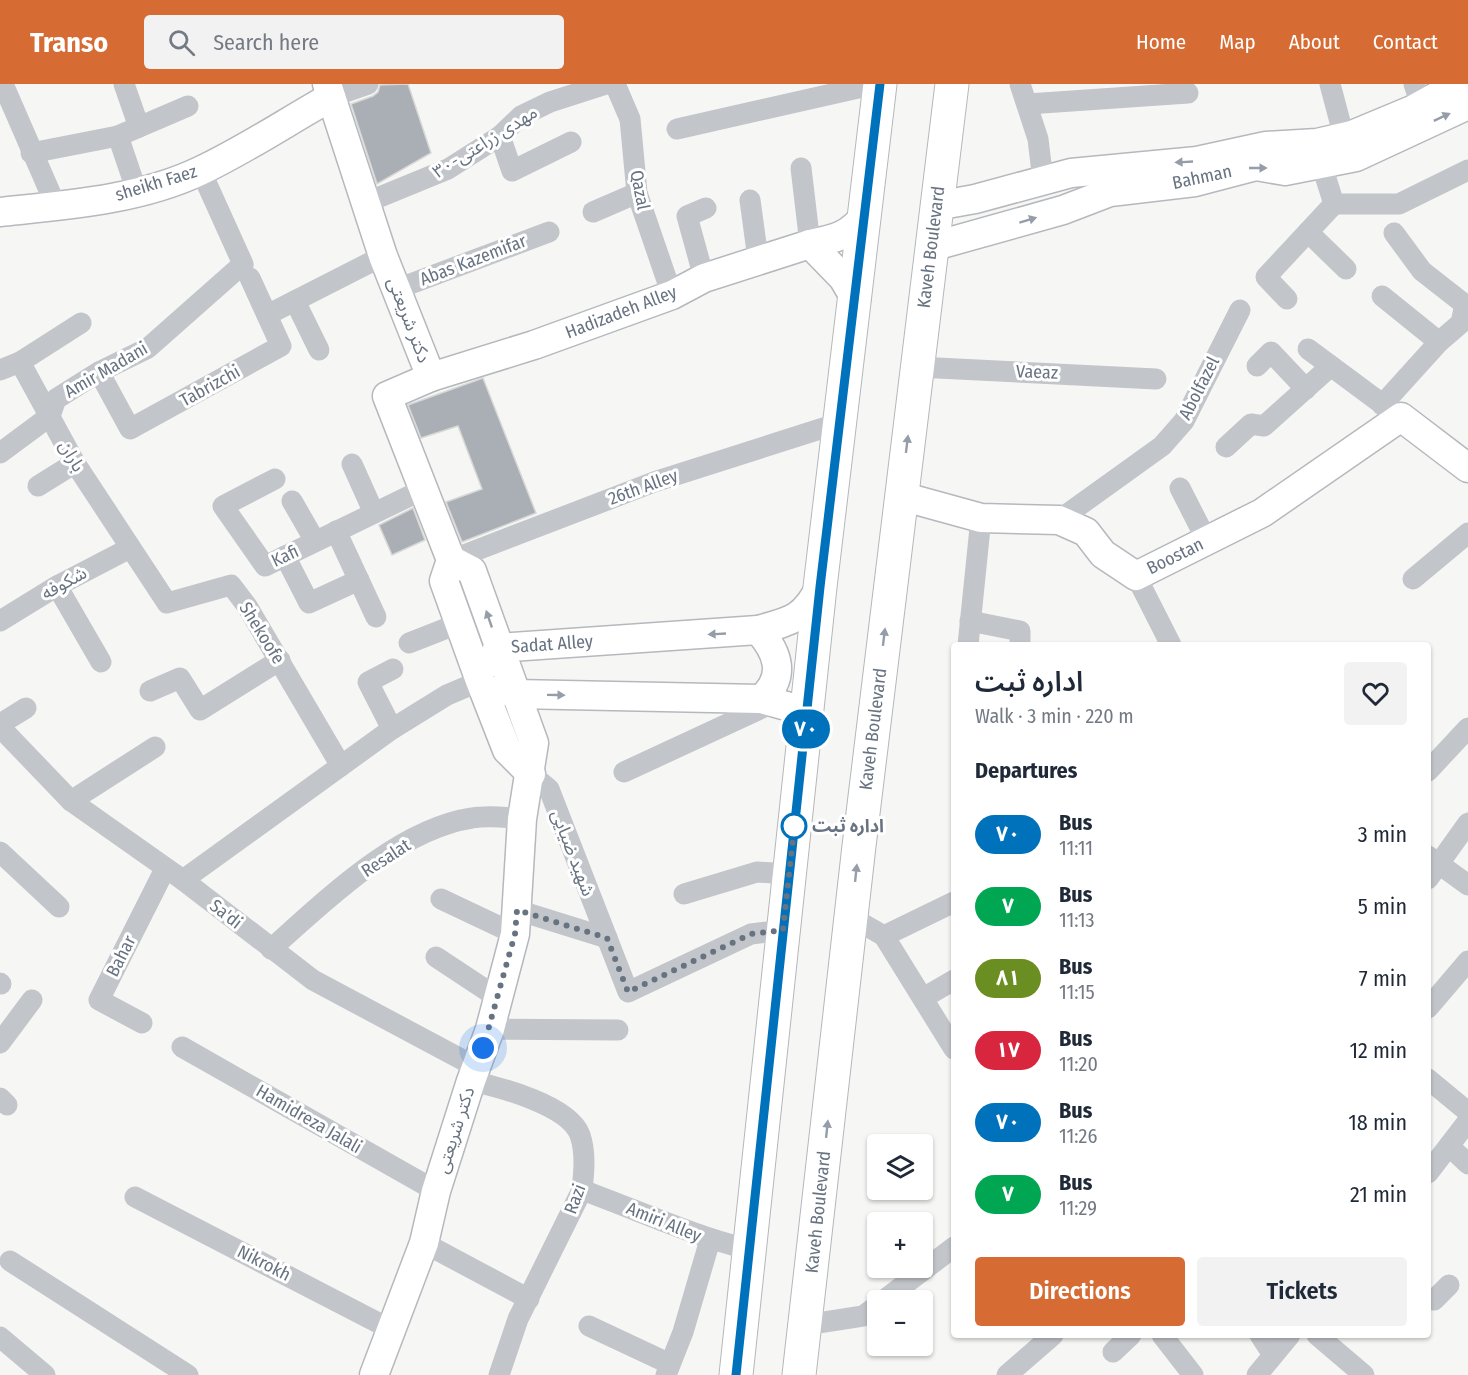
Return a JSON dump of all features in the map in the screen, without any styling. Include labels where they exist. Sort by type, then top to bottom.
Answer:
[{"type":"main road","points":[[736,1375],[747,1249],[807,723],[820,587],[856,300],[878,84]]},
{"type":"main road","name":"Kaveh Boulevard","points":[[799,1375],[851,917],[951,84]]},
{"type":"street","points":[[124,84],[139,127]]},
{"type":"street","points":[[329,90],[368,84]]},
{"type":"street","name":"۳۰-مهدی زراعتی","points":[[365,203],[448,169],[500,136],[521,116],[561,91],[606,84]]},
{"type":"street","name":"Qazal","points":[[615,84],[630,119],[637,193],[672,295]]},
{"type":"street","points":[[677,129],[878,84]]},
{"type":"street","points":[[1020,84],[1038,139],[1042,180]]},
{"type":"street","points":[[1330,84],[1344,137]]},
{"type":"street","name":"Bahman","points":[[936,206],[990,195],[1071,173],[1197,161],[1266,146],[1317,143],[1344,137],[1417,94],[1459,84]]},
{"type":"street","name":"sheikh Faez","points":[[0,212],[56,206],[137,192],[201,171],[329,90]]},
{"type":"street","name":"دکتر شریعتی","points":[[329,90],[383,256],[431,377],[387,396],[451,560],[444,581],[480,681],[507,750],[531,774]]},
{"type":"street","points":[[3,91],[56,206]]},
{"type":"street","points":[[1028,104],[1188,93]]},
{"type":"street","name":"Bahman","points":[[931,248],[1110,192],[1195,182],[1256,166],[1285,171],[1356,157],[1468,105]]},
{"type":"street","points":[[31,153],[118,136],[188,106]]},
{"type":"street","points":[[118,136],[137,192]]},
{"type":"street","points":[[500,136],[512,171],[571,142]]},
{"type":"street","points":[[1321,163],[1334,204]]},
{"type":"street","points":[[801,168],[810,244],[843,278],[856,300]]},
{"type":"street","points":[[1287,299],[1266,277],[1334,204],[1399,204],[1468,170]]},
{"type":"street","name":"Tabrizchi","points":[[99,372],[130,429],[281,346],[201,171]]},
{"type":"street","points":[[593,212],[637,193]]},
{"type":"street","points":[[990,195],[984,203],[982,213],[997,229]]},
{"type":"street","points":[[750,200],[758,259]]},
{"type":"street","points":[[704,278],[687,216],[706,208]]},
{"type":"street","name":"Hadizadeh Alley","points":[[431,377],[534,345],[672,295],[704,278],[758,259],[844,236],[856,228],[865,215]]},
{"type":"street","name":"Abas Kazemifar","points":[[397,289],[549,232]]},
{"type":"street","points":[[1308,232],[1346,269]]},
{"type":"street","points":[[1392,411],[1439,342],[1461,323],[1464,300],[1422,271],[1394,233]]},
{"type":"street","points":[[267,315],[383,256]]},
{"type":"street","name":"Amir Madani","points":[[0,453],[50,416],[56,399],[99,372],[148,348],[247,271]]},
{"type":"street","points":[[1382,296],[1439,342]]},
{"type":"street","points":[[295,301],[319,350]]},
{"type":"street","name":"Abolfazel","points":[[1059,520],[1162,446],[1184,421],[1240,310]]},
{"type":"street","points":[[0,370],[20,362],[81,323]]},
{"type":"street","points":[[1308,349],[1468,468]]},
{"type":"street","points":[[1257,366],[1271,352],[1306,389]]},
{"type":"street","name":"باران","points":[[20,362],[75,464],[130,548]]},
{"type":"street","points":[[1226,447],[1251,424],[1264,426],[1330,366]]},
{"type":"street","name":"Vaeaz","points":[[917,367],[1156,379]]},
{"type":"street","name":"Boostan","points":[[901,496],[981,518],[1059,520],[1086,532],[1103,554],[1136,576],[1262,513],[1392,411]]},
{"type":"street","name":"26th Alley","points":[[451,560],[654,482],[839,423]]},
{"type":"street","points":[[38,486],[75,464]]},
{"type":"street","points":[[352,464],[374,513]]},
{"type":"street","name":"Kafi","points":[[275,479],[223,506],[265,566],[424,489]]},
{"type":"street","points":[[1180,488],[1207,541]]},
{"type":"street","points":[[292,501],[315,541]]},
{"type":"street","points":[[968,642],[981,518]]},
{"type":"street","points":[[336,531],[376,617]]},
{"type":"street","points":[[1413,579],[1468,533]]},
{"type":"street","name":"شکوفه","points":[[0,621],[57,586],[130,548]]},
{"type":"street","name":"Shekoofe","points":[[130,548],[167,603],[231,585],[247,606],[280,660],[341,766]]},
{"type":"street","points":[[285,556],[309,603],[359,580]]},
{"type":"street","name":"دکتر شریعتی","points":[[374,1375],[424,1243],[436,1191],[473,1074],[490,1029],[516,922],[522,819],[531,774],[534,742],[498,648],[472,571],[451,560]]},
{"type":"street","points":[[1136,576],[1169,642]]},
{"type":"street","points":[[57,586],[101,662]]},
{"type":"street","name":"Sadat Alley","points":[[480,681],[498,648],[758,630],[799,617],[810,606],[820,587]]},
{"type":"street","points":[[970,621],[1020,631],[1020,642]]},
{"type":"street","points":[[409,643],[460,623]]},
{"type":"street","points":[[624,772],[768,700],[776,676],[776,656],[772,645],[758,630]]},
{"type":"street","points":[[150,691],[180,678],[200,710],[280,660]]},
{"type":"street","points":[[392,729],[368,682],[393,669]]},
{"type":"street","points":[[183,880],[392,729],[447,696],[480,681],[515,694],[768,700],[790,707],[807,723]]},
{"type":"street","points":[[0,726],[26,708]]},
{"type":"street","name":"Sa'di","points":[[0,726],[70,801],[183,880],[271,949],[314,980],[473,1074]]},
{"type":"street","points":[[1431,768],[1468,728]]},
{"type":"street","points":[[70,801],[155,747]]},
{"type":"street","name":"شهید ضیایی","points":[[531,774],[549,789],[628,992],[751,934],[783,930]]},
{"type":"street","name":"Resalat","points":[[271,949],[334,893],[397,849],[444,825],[473,818],[522,819]]},
{"type":"street","points":[[1468,823],[1432,867],[1468,885]]},
{"type":"street","points":[[0,852],[59,907]]},
{"type":"street","name":"Bahar","points":[[142,1023],[99,1000],[165,869]]},
{"type":"street","points":[[684,894],[757,872],[789,874]]},
{"type":"street","points":[[441,899],[516,922],[607,938]]},
{"type":"street","points":[[884,936],[951,903]]},
{"type":"street","points":[[851,917],[884,936],[951,1044]]},
{"type":"street","points":[[436,957],[498,998]]},
{"type":"street","points":[[1431,1004],[1468,961]]},
{"type":"street","points":[[923,998],[951,982]]},
{"type":"street","points":[[0,1042],[32,1000]]},
{"type":"street","points":[[490,1029],[618,1030]]},
{"type":"street","name":"Hamidreza Jalali","points":[[182,1047],[436,1191]]},
{"type":"street","name":"Razi","points":[[473,1074],[558,1112],[579,1133],[585,1167],[582,1190],[518,1319],[499,1375]]},
{"type":"street","points":[[1431,1081],[1468,1112]]},
{"type":"street","points":[[1431,1169],[1468,1121]]},
{"type":"street","points":[[1449,1146],[1468,1164]]},
{"type":"street","name":"Amiri Alley","points":[[582,1190],[675,1224],[710,1240],[747,1249]]},
{"type":"street","name":"Nikrokh","points":[[135,1197],[392,1330]]},
{"type":"street","points":[[589,1326],[668,1369],[683,1332],[710,1240]]},
{"type":"street","points":[[424,1243],[529,1299]]},
{"type":"street","points":[[897,1290],[951,1250]]},
{"type":"street","points":[[10,1262],[188,1375]]},
{"type":"street","points":[[1431,1299],[1434,1300],[1449,1285]]},
{"type":"street","points":[[805,1325],[863,1317],[867,1314]]},
{"type":"street","points":[[0,1337],[45,1375]]},
{"type":"street","points":[[1007,1375],[1050,1338]]},
{"type":"street","points":[[1113,1352],[1128,1338]]},
{"type":"street","points":[[1164,1338],[1193,1375]]},
{"type":"street","points":[[1262,1338],[1273,1355]]},
{"type":"street","points":[[1257,1375],[1287,1338]]},
{"type":"street","points":[[1321,1338],[1364,1375]]},
{"type":"building","points":[[408,84],[431,153],[377,184],[351,104],[373,96],[378,92],[380,85]]},
{"type":"building","points":[[483,378],[536,513],[462,542],[446,502],[482,489],[458,426],[421,438],[408,405]]},
{"type":"building","points":[[413,508],[425,540],[392,555],[379,525]]},
{"type":"bus line","name":"۷۰","points":[[736,1375],[747,1249],[820,587],[880,84]]},
{"type":"place","name":"اداره ثبت","points":[[794,826]]},
{"type":"route","points":[[483,1048],[515,934],[517,910],[607,938],[628,992],[751,934],[783,930],[795,821],[794,826]]}]
